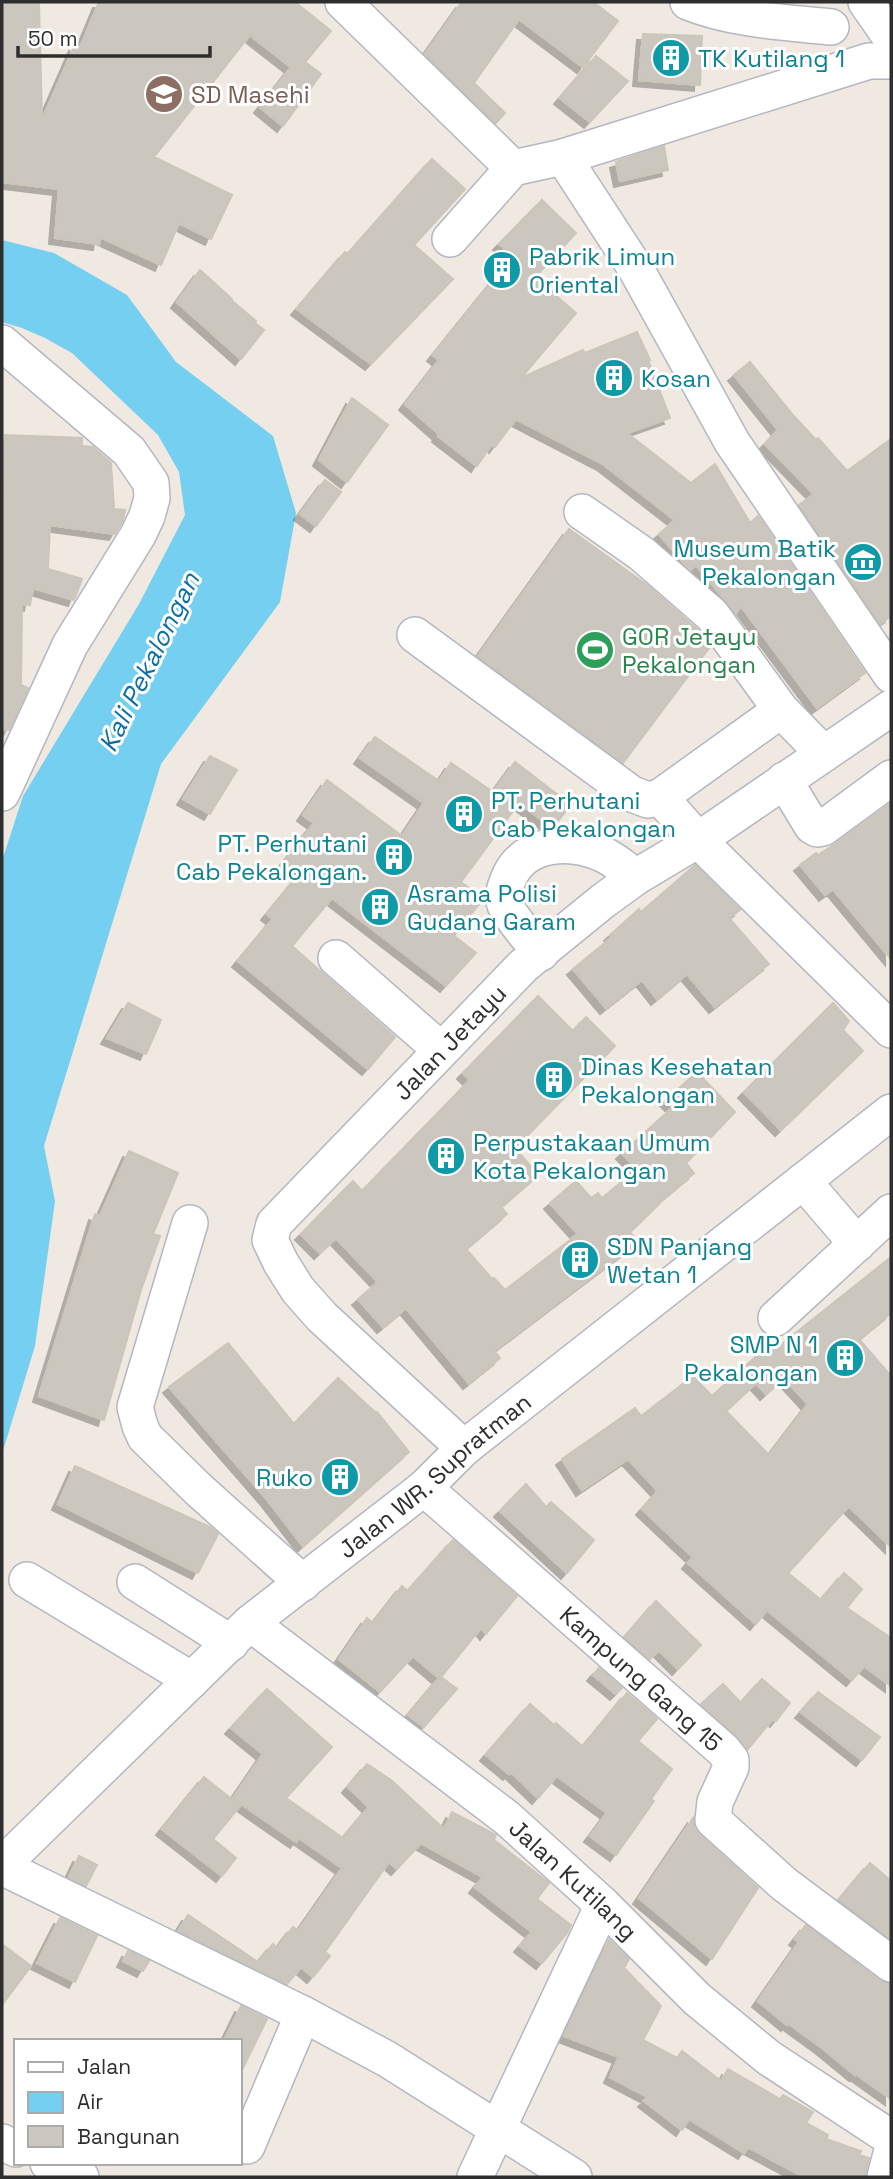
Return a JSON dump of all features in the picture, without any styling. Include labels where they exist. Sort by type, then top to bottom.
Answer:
[{"type":"street","points":[[343,2],[513,168]]},
{"type":"street","points":[[688,2],[758,20],[831,27]]},
{"type":"street","points":[[802,2],[831,27],[884,54]]},
{"type":"street","points":[[866,2],[884,54]]},
{"type":"street","points":[[450,239],[513,168],[563,157],[884,54]]},
{"type":"street","points":[[563,157],[636,269],[732,442],[891,675]]},
{"type":"street","points":[[2,342],[129,451],[151,483],[152,498],[138,535],[70,645],[2,793]]},
{"type":"street","points":[[582,512],[642,554],[712,615],[781,710],[823,753]]},
{"type":"street","points":[[415,635],[632,794],[644,799],[660,797],[781,710]]},
{"type":"street","name":"Jalan Jetayu","points":[[464,1448],[322,1317],[298,1290],[270,1240],[274,1224],[523,966],[636,877],[698,840],[891,708]]},
{"type":"street","points":[[784,780],[812,826],[817,829],[823,828],[891,778]]},
{"type":"street","points":[[660,797],[698,840],[891,1030]]},
{"type":"street","points":[[541,953],[504,904],[504,886],[514,868],[527,855],[546,847],[568,845],[601,853],[636,877]]},
{"type":"street","points":[[336,958],[441,1050]]},
{"type":"street","name":"Jalan WR. Supratman","points":[[2,1866],[241,1633],[424,1488],[464,1448],[891,1112]]},
{"type":"street","points":[[803,1181],[857,1244]]},
{"type":"street","points":[[776,1318],[891,1212]]},
{"type":"street","points":[[190,1223],[135,1414],[145,1437],[198,1489],[303,1583]]},
{"type":"street","name":"Kampung Gang 15","points":[[424,1488],[723,1750],[731,1760],[731,1766],[715,1802],[713,1820],[784,1884],[891,1964]]},
{"type":"street","points":[[27,1580],[191,1681]]},
{"type":"street","name":"Jalan Kutilang","points":[[135,1582],[241,1633],[507,1818],[603,1905],[697,2000],[769,2058],[891,2138]]},
{"type":"street","points":[[2,1866],[303,2014],[387,2059],[574,2177]]},
{"type":"street","points":[[475,2177],[603,1905]]},
{"type":"street","points":[[247,2146],[303,2014]]},
{"type":"street","points":[[885,2177],[891,2154]]},
{"type":"street","points":[[53,2165],[82,2177]]},
{"type":"water","name":"Kali Pekalongan","points":[[2,240],[54,253],[127,295],[176,362],[273,436],[296,513],[280,602],[161,764],[44,1146],[55,1201],[35,1346],[2,1454],[2,861],[23,796],[139,604],[185,515],[179,472],[158,435],[72,353],[45,338],[2,322]]},
{"type":"building","points":[[2,2],[39,2],[42,120],[75,45],[80,48],[99,2],[295,2],[331,31],[305,62],[321,74],[283,126],[260,107],[291,67],[250,35],[154,157],[232,195],[211,239],[179,223],[161,265],[100,237],[99,244],[55,238],[59,189],[2,182]]},
{"type":"building","points":[[462,2],[593,2],[618,21],[583,67],[519,19],[474,83],[505,113],[496,123],[425,54]]},
{"type":"building","name":"TK Kutilang 1","points":[[643,34],[702,36],[700,85],[639,80]]},
{"type":"building","points":[[596,56],[628,81],[590,122],[560,98]]},
{"type":"building","points":[[664,146],[668,170],[620,181],[616,162]]},
{"type":"building","points":[[432,159],[465,189],[414,245],[453,279],[371,364],[297,309],[345,252],[348,254]]},
{"type":"building","points":[[542,200],[576,233],[535,277],[576,313],[521,378],[583,350],[585,353],[637,332],[650,360],[670,418],[627,433],[691,483],[715,464],[750,523],[758,516],[865,673],[817,708],[741,606],[736,613],[696,565],[690,570],[659,534],[675,520],[603,464],[516,419],[495,447],[492,444],[477,466],[438,436],[439,434],[405,404],[439,360],[433,355],[513,256],[499,244]]},
{"type":"building","points":[[200,270],[264,330],[241,359],[177,302]]},
{"type":"building","name":"Museum Batik Pekalongan","points":[[750,362],[792,414],[847,471],[891,439],[891,616],[880,624],[799,505],[814,494],[765,444],[778,430],[734,375]]},
{"type":"building","points":[[352,398],[388,425],[347,482],[319,460]]},
{"type":"building","points":[[5,435],[82,438],[82,446],[93,447],[111,463],[114,509],[125,510],[115,534],[50,525],[48,569],[82,579],[74,600],[33,588],[30,605],[22,604],[21,685],[28,688],[9,730],[2,730],[2,511]]},
{"type":"building","points":[[325,480],[341,492],[316,526],[300,514]]},
{"type":"building","name":"GOR Jetayu Pekalongan","points":[[569,529],[647,585],[697,629],[710,647],[623,763],[478,656]]},
{"type":"building","points":[[375,737],[439,781],[451,763],[493,792],[515,762],[571,805],[554,826],[550,826],[519,803],[461,882],[483,899],[454,936],[476,953],[446,986],[332,898],[292,946],[395,1037],[368,1069],[238,961],[273,919],[267,914],[300,874],[284,862],[314,823],[303,815],[327,780],[402,836],[424,803],[360,758]]},
{"type":"building","points":[[210,756],[237,770],[210,814],[183,799]]},
{"type":"building","points":[[891,803],[891,959],[833,889],[825,895],[800,865],[835,844]]},
{"type":"building","points":[[695,865],[740,910],[729,918],[769,964],[715,1007],[687,974],[657,999],[642,980],[606,1008],[573,969],[612,937],[610,935],[639,909],[641,912]]},
{"type":"building","points":[[538,996],[573,1031],[586,1017],[615,1046],[515,1148],[538,1175],[501,1207],[507,1214],[466,1249],[505,1290],[578,1234],[550,1203],[576,1181],[591,1198],[598,1193],[602,1198],[637,1169],[622,1153],[673,1107],[666,1100],[697,1072],[735,1112],[686,1163],[694,1173],[659,1202],[630,1232],[638,1242],[494,1351],[500,1358],[469,1383],[406,1308],[383,1327],[358,1299],[378,1282],[336,1238],[320,1253],[301,1234],[353,1181],[362,1191],[470,1080],[463,1073]]},
{"type":"building","points":[[128,1003],[161,1020],[146,1054],[107,1038]]},
{"type":"building","points":[[833,1003],[849,1021],[843,1030],[863,1051],[781,1130],[744,1092]]},
{"type":"building","points":[[129,1151],[178,1173],[153,1234],[160,1236],[141,1290],[104,1420],[39,1396],[95,1214],[100,1216]]},
{"type":"building","points":[[891,1257],[891,1313],[859,1339],[891,1376],[891,1547],[849,1506],[788,1573],[821,1600],[844,1573],[862,1589],[847,1608],[891,1638],[891,1686],[864,1666],[852,1680],[767,1610],[756,1624],[688,1563],[693,1557],[642,1509],[658,1491],[628,1459],[582,1490],[562,1459],[635,1408],[641,1416],[693,1376],[712,1396],[773,1341],[778,1347]],"holes":[[[784,1378],[808,1404],[769,1455],[726,1411],[756,1383],[766,1394]]]},
{"type":"building","points":[[228,1343],[294,1424],[338,1378],[377,1412],[409,1452],[303,1546],[265,1497],[169,1387]]},
{"type":"building","points":[[75,1466],[210,1527],[218,1534],[198,1573],[58,1504]]},
{"type":"building","points":[[526,1484],[546,1507],[551,1502],[594,1540],[567,1573],[500,1511]]},
{"type":"building","points":[[453,1540],[517,1596],[486,1634],[481,1628],[441,1677],[457,1689],[424,1727],[408,1715],[439,1678],[413,1656],[380,1692],[339,1659],[367,1618],[373,1623],[402,1586],[408,1591]]},
{"type":"building","points":[[656,1601],[701,1645],[678,1669],[659,1650],[650,1659],[625,1637]]},
{"type":"building","points":[[599,1668],[622,1688],[616,1694],[593,1675]]},
{"type":"building","points":[[762,1679],[790,1703],[748,1749],[701,1704],[723,1684],[741,1703]]},
{"type":"building","points":[[267,1689],[332,1747],[286,1798],[343,1838],[369,1807],[348,1787],[367,1764],[391,1780],[444,1829],[452,1812],[496,1835],[494,1840],[549,1883],[537,1899],[571,1925],[542,1963],[520,1946],[532,1932],[475,1887],[483,1877],[421,1843],[397,1869],[389,1862],[325,1952],[330,1956],[313,1977],[301,1967],[287,1984],[178,1931],[188,1915],[258,1962],[273,1944],[277,1948],[293,1927],[298,1931],[342,1868],[299,1838],[296,1842],[233,1798],[263,1754],[231,1728]]},
{"type":"building","points":[[818,1692],[880,1737],[862,1760],[801,1712]]},
{"type":"building","points":[[627,1693],[657,1719],[638,1741],[672,1769],[651,1799],[654,1801],[616,1855],[590,1836],[607,1813],[557,1776],[538,1798],[511,1772],[509,1774],[486,1755],[530,1704],[583,1747]]},
{"type":"building","points":[[204,1777],[240,1806],[213,1839],[236,1858],[222,1876],[162,1829]]},
{"type":"building","points":[[693,1818],[694,1828],[700,1835],[758,1888],[712,1959],[639,1898]]},
{"type":"building","points":[[79,1856],[97,1865],[86,1886],[69,1877]]},
{"type":"building","points":[[870,1863],[891,1881],[891,1939],[839,1900]]},
{"type":"building","points":[[60,1918],[97,1936],[75,1982],[37,1963]]},
{"type":"building","points":[[806,1925],[879,1980],[891,1984],[891,2099],[788,2023],[787,2025],[758,2001],[799,1942],[795,1939]]},
{"type":"building","points":[[609,1940],[629,1959],[624,1968],[661,2006],[643,2040],[677,2058],[682,2051],[721,2081],[728,2069],[780,2099],[783,2095],[813,2112],[806,2123],[828,2135],[826,2139],[861,2151],[859,2155],[869,2158],[865,2177],[804,2177],[748,2147],[744,2153],[689,2119],[682,2130],[644,2101],[648,2097],[610,2077],[619,2057],[564,2036]]},
{"type":"building","points":[[2,1944],[31,1966],[2,2005]]},
{"type":"building","points":[[128,1951],[149,1961],[143,1971],[123,1961]]},
{"type":"building","points":[[241,2006],[267,2019],[242,2070],[242,2039],[225,2039]]},
{"type":"place","name":"TK Kutilang 1","points":[[671,58]]},
{"type":"place","name":"SD Masehi","points":[[164,94]]},
{"type":"place","name":"Pabrik Limun Oriental","points":[[502,270]]},
{"type":"place","name":"Kosan","points":[[614,378]]},
{"type":"place","name":"Museum Batik Pekalongan","points":[[863,562]]},
{"type":"place","name":"GOR Jetayu Pekalongan","points":[[595,650]]},
{"type":"place","name":"PT. Perhutani Cab Pekalongan","points":[[464,814]]},
{"type":"place","name":"PT. Perhutani Cab Pekalongan.","points":[[394,857]]},
{"type":"place","name":"Asrama Polisi Gudang Garam","points":[[380,907]]},
{"type":"place","name":"Dinas Kesehatan Pekalongan","points":[[554,1080]]},
{"type":"place","name":"Perpustakaan Umum Kota Pekalongan","points":[[446,1156]]},
{"type":"place","name":"SDN Panjang Wetan 1","points":[[580,1260]]},
{"type":"place","name":"SMP N 1 Pekalongan","points":[[845,1358]]},
{"type":"place","name":"Ruko","points":[[340,1477]]}]
